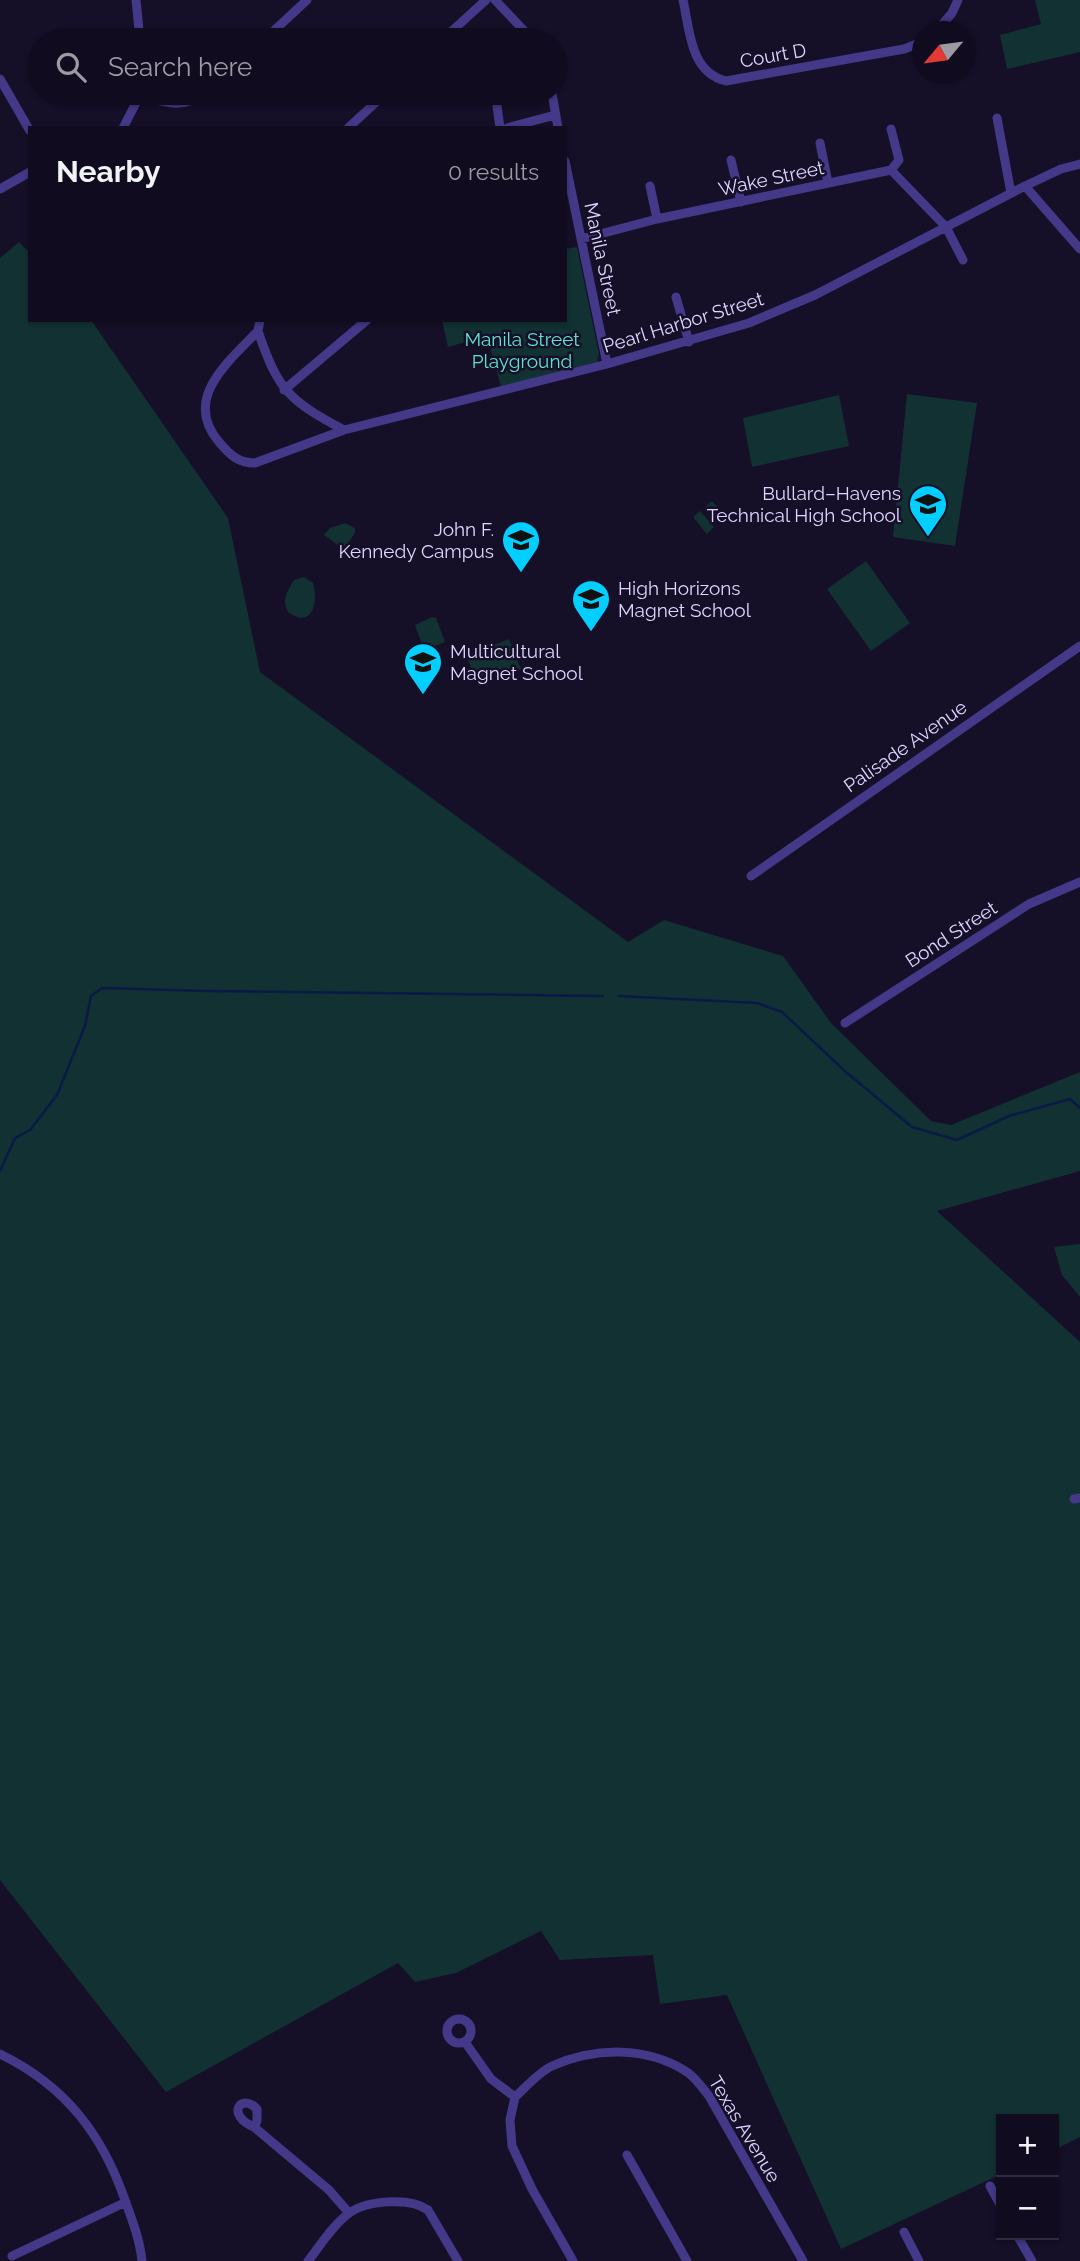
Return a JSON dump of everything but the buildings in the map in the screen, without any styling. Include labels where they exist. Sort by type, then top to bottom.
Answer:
[{"type":"street","points":[[136,0],[139,28]]},
{"type":"street","points":[[277,28],[307,0]]},
{"type":"street","points":[[455,28],[486,0]]},
{"type":"street","points":[[495,0],[522,28]]},
{"type":"street","name":"Court D","points":[[683,0],[696,60],[705,71],[726,82],[912,46]]},
{"type":"street","points":[[945,21],[958,0]]},
{"type":"street","points":[[0,79],[28,128]]},
{"type":"street","points":[[124,126],[135,105]]},
{"type":"street","points":[[350,126],[373,105]]},
{"type":"street","points":[[554,105],[558,126]]},
{"type":"street","points":[[497,106],[500,126]]},
{"type":"street","points":[[514,126],[555,115]]},
{"type":"street","points":[[996,118],[1011,193]]},
{"type":"street","points":[[891,129],[899,160],[891,170],[946,227],[963,260]]},
{"type":"street","points":[[820,143],[828,183]]},
{"type":"street","points":[[731,160],[741,202]]},
{"type":"street","name":"Pearl Harbor Street","points":[[258,331],[214,380],[204,417],[213,435],[229,454],[242,463],[255,463],[344,430],[607,364],[750,323],[815,295],[1025,186],[1061,169],[1080,164]]},
{"type":"street","name":"Wake Street","points":[[581,239],[657,219],[891,170]]},
{"type":"street","points":[[0,188],[28,173]]},
{"type":"street","points":[[650,186],[657,219]]},
{"type":"street","points":[[1025,186],[1080,249]]},
{"type":"street","name":"Manila Street","points":[[568,188],[607,364]]},
{"type":"street","points":[[676,297],[689,342]]},
{"type":"street","points":[[260,322],[258,331],[269,366],[284,390],[313,413],[344,430]]},
{"type":"street","points":[[284,390],[365,322]]},
{"type":"street","name":"Palisade Avenue","points":[[751,876],[1080,646]]},
{"type":"street","name":"Bond Street","points":[[845,1023],[1029,904],[1080,882]]},
{"type":"street","points":[[465,2042],[491,2079],[515,2096],[510,2120],[512,2146],[532,2189],[573,2261]]},
{"type":"street","name":"Texas Avenue","points":[[515,2096],[550,2067],[587,2054],[627,2051],[667,2062],[690,2073],[709,2096],[803,2261]]},
{"type":"street","points":[[0,2054],[38,2076],[67,2100],[85,2120],[109,2159],[135,2229],[142,2261]]},
{"type":"street","points":[[254,2127],[329,2190],[349,2213]]},
{"type":"street","points":[[627,2155],[687,2261]]},
{"type":"street","points":[[990,2186],[996,2197]]},
{"type":"street","points":[[12,2256],[126,2202]]},
{"type":"street","points":[[308,2261],[349,2213],[384,2203],[421,2205],[428,2210],[458,2261]]},
{"type":"street","points":[[904,2232],[919,2261]]},
{"type":"street","points":[[1020,2240],[1032,2261]]},
{"type":"green space","points":[[1035,0],[1080,0],[1080,52],[1007,69],[1000,35],[1041,24]]},
{"type":"green space","points":[[19,242],[28,251],[28,322],[92,322],[228,518],[260,672],[628,942],[664,920],[783,956],[831,1023],[931,1121],[951,1125],[1080,1072],[1080,1171],[937,1211],[1080,1342],[1080,2137],[1059,2148],[1059,2114],[996,2114],[996,2176],[841,2249],[727,1995],[660,2004],[653,1955],[560,1960],[541,1931],[456,1973],[415,1982],[398,1963],[166,2092],[0,1880],[0,258]]},
{"type":"green space","name":"Manila Street Playground","points":[[577,247],[599,354],[597,362],[501,387],[487,336],[448,347],[442,322],[567,322],[567,249]]},
{"type":"green space","points":[[907,394],[977,403],[955,546],[893,537]]},
{"type":"green space","points":[[839,395],[849,446],[752,467],[743,418]]},
{"type":"green space","points":[[712,501],[726,517],[719,523],[705,507]]},
{"type":"green space","points":[[700,511],[714,527],[707,534],[693,517]]},
{"type":"green space","points":[[345,523],[355,528],[355,533],[344,549],[340,549],[324,535],[330,528]]},
{"type":"green space","points":[[866,561],[910,623],[871,651],[827,589]]},
{"type":"green space","points":[[304,577],[313,583],[315,598],[312,611],[303,618],[288,612],[285,599],[294,580]]},
{"type":"green space","points":[[432,617],[436,618],[445,642],[424,650],[415,625]]},
{"type":"green space","points":[[509,639],[521,669],[501,676],[499,671],[476,679],[466,656]]},
{"type":"green space","points":[[1080,1244],[1080,1297],[1062,1275],[1054,1247]]},
{"type":"waterway","points":[[0,1171],[15,1138],[30,1130],[57,1095],[85,1026],[91,996],[102,988],[603,996]]},
{"type":"waterway","points":[[619,996],[757,1003],[782,1012],[846,1072],[912,1127],[957,1140],[1009,1116],[1070,1099],[1080,1108]]},
{"type":"place","name":"Bullard–Havens Technical High School","points":[[928,538]]},
{"type":"place","name":"John F. Kennedy Campus","points":[[521,574]]},
{"type":"place","name":"High Horizons Magnet School","points":[[591,633]]},
{"type":"place","name":"Multicultural Magnet School","points":[[423,696]]}]
